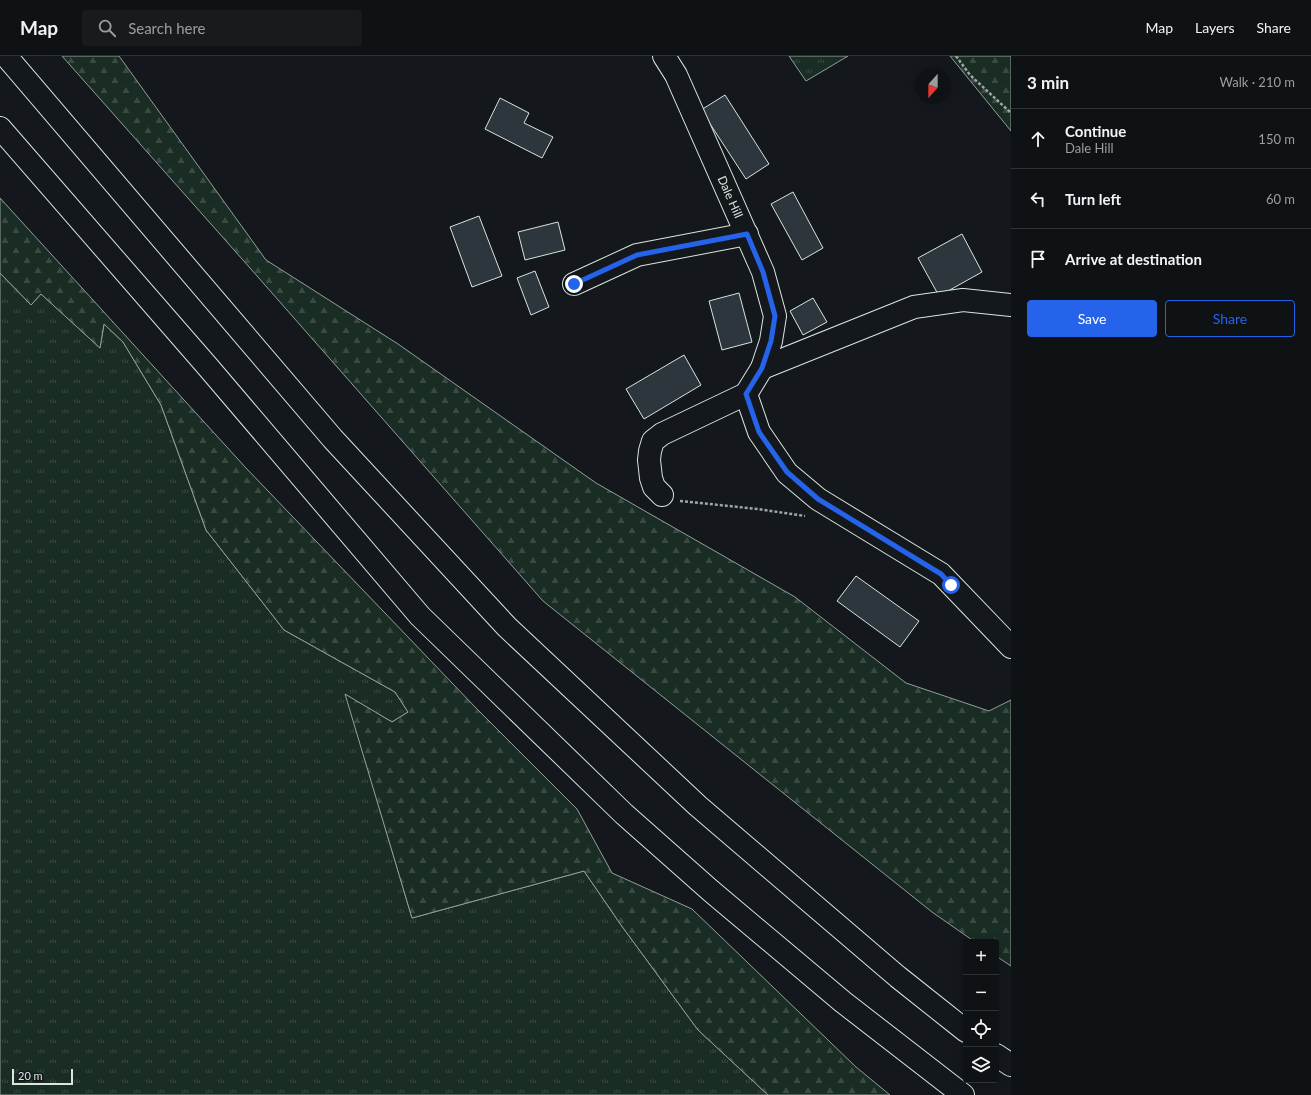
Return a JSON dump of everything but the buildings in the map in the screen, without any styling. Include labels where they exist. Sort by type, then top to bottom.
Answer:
[{"type":"main road","points":[[6,56],[333,439],[507,627],[698,806],[898,977],[963,1029]]},
{"type":"main road","name":"Dale Hill","points":[[664,56],[676,76],[747,234],[763,272],[775,316],[771,341],[762,368],[746,394]]},
{"type":"main road","points":[[0,128],[208,367],[420,616],[624,814],[705,886],[843,1002],[963,1095]]},
{"type":"main road","points":[[574,284],[637,255],[747,234]]},
{"type":"main road","points":[[762,368],[914,307],[964,300],[1011,305]]},
{"type":"main road","points":[[662,495],[654,487],[650,478],[650,451],[653,441],[662,434],[746,394],[759,432],[787,472],[825,503],[941,574],[1011,647]]},
{"type":"main road","points":[[999,1057],[1011,1065]]},
{"type":"path","points":[[956,56],[970,75],[1011,113]]},
{"type":"path","points":[[662,495],[678,501],[758,509],[815,518],[825,503]]},
{"type":"green space","points":[[62,56],[119,56],[266,260],[398,344],[596,483],[795,597],[906,683],[989,711],[1011,700],[1011,966],[999,958],[999,939],[971,939],[932,912],[543,601]]},
{"type":"green space","points":[[789,56],[848,56],[806,81]]},
{"type":"green space","points":[[950,56],[1011,56],[1011,131]]},
{"type":"green space","points":[[0,198],[246,468],[476,708],[577,809],[612,873],[692,909],[856,1067],[890,1095],[768,1095],[698,1030],[621,925],[584,871],[412,918],[345,694],[392,722],[408,712],[395,692],[284,630],[206,530],[161,405],[123,342],[104,324],[100,348],[41,294],[31,305],[0,273]]},
{"type":"green space","points":[[0,273],[31,305],[41,294],[100,348],[104,324],[123,342],[161,405],[206,530],[284,630],[395,692],[408,712],[392,722],[346,695],[412,918],[584,871],[621,925],[698,1030],[768,1095],[0,1095]]},
{"type":"route","points":[[574,284],[637,255],[747,234],[763,272],[775,316],[771,341],[762,368],[746,394],[759,432],[787,472],[818,499],[941,574],[951,585]]}]
